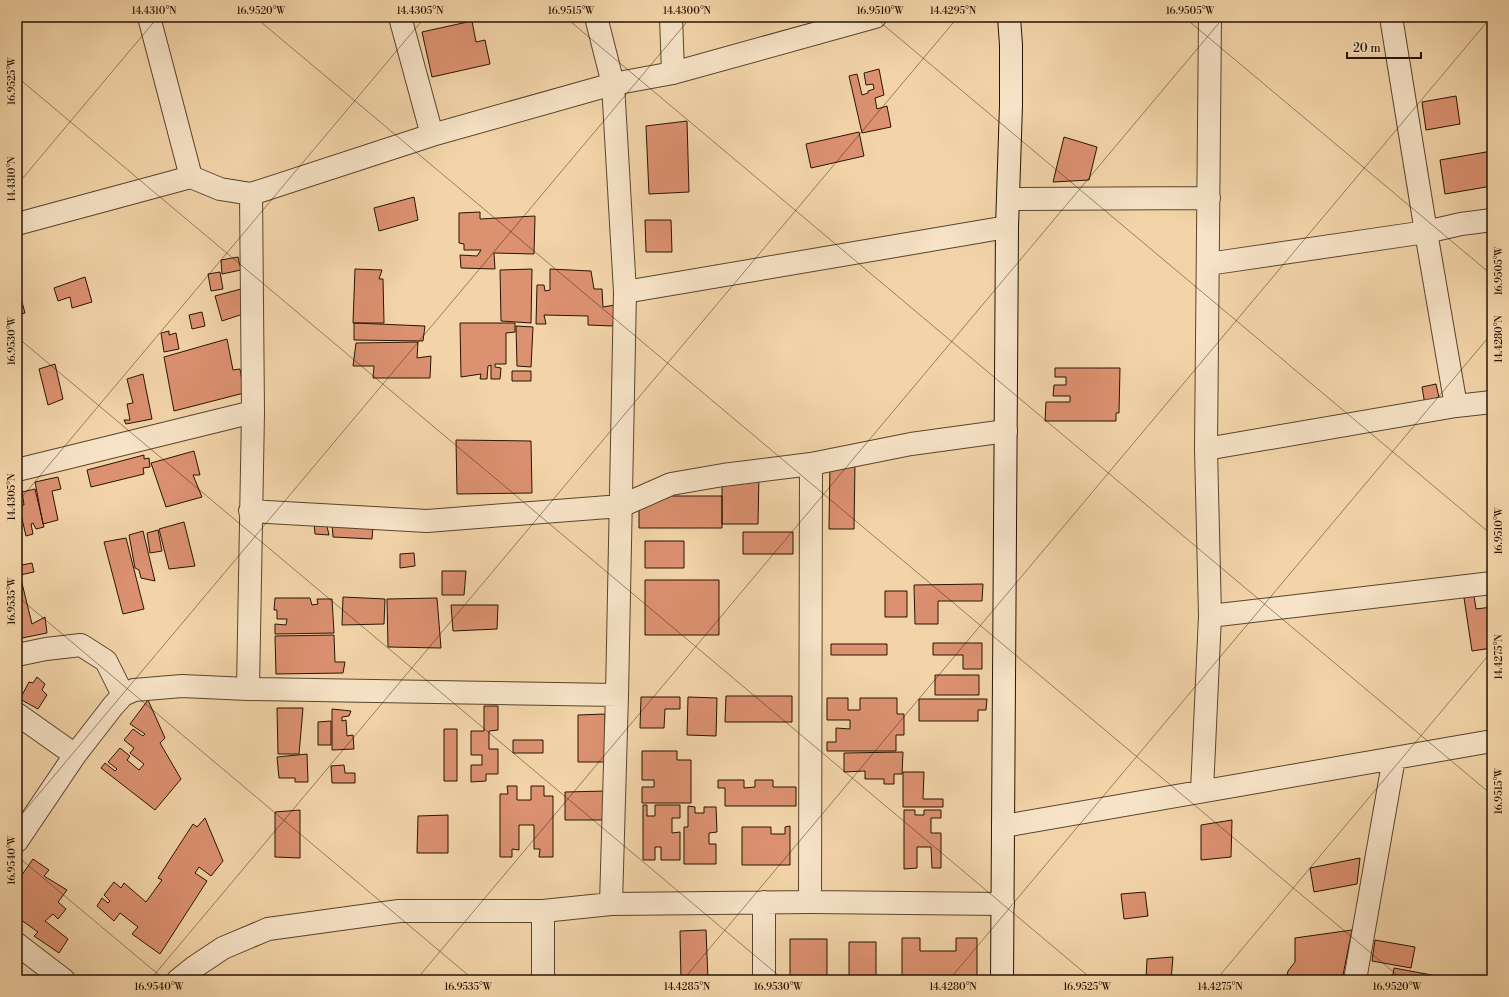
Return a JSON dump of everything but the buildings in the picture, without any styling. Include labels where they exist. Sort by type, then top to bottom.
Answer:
[{"type":"street","points":[[149,17],[191,177]]},
{"type":"street","points":[[400,17],[432,136]]},
{"type":"street","points":[[596,17],[613,84],[625,292],[617,695],[611,904]]},
{"type":"street","points":[[671,17],[673,73]]},
{"type":"street","points":[[17,224],[191,177],[220,189],[251,194],[432,136],[613,84],[673,73],[875,17]]},
{"type":"street","points":[[1002,980],[1007,227],[1011,98],[1011,45],[1009,17]]},
{"type":"street","points":[[1202,791],[1210,616],[1206,449],[1210,17]]},
{"type":"street","points":[[1391,17],[1456,406]]},
{"type":"street","points":[[248,689],[250,511],[253,412],[251,194]]},
{"type":"street","points":[[1008,199],[1209,198]]},
{"type":"street","points":[[1208,264],[1426,232],[1461,224],[1492,220]]},
{"type":"street","points":[[625,292],[1007,227]]},
{"type":"street","points":[[1206,449],[1456,406],[1492,402]]},
{"type":"street","points":[[17,470],[253,412]]},
{"type":"street","points":[[250,511],[427,521],[620,506],[671,484],[723,475],[811,464],[911,444],[1006,431]]},
{"type":"street","points":[[810,902],[811,464]]},
{"type":"street","points":[[1210,616],[1492,583]]},
{"type":"street","points":[[17,654],[81,645],[106,661],[123,695]]},
{"type":"street","points":[[17,840],[75,755],[123,695],[134,690],[182,686],[248,689],[617,695]]},
{"type":"street","points":[[17,714],[75,755]]},
{"type":"street","points":[[1004,826],[1492,741]]},
{"type":"street","points":[[1355,980],[1394,758]]},
{"type":"street","points":[[178,980],[223,948],[268,930],[399,911],[543,911],[611,904],[764,902],[1002,904]]},
{"type":"street","points":[[764,902],[764,980]]},
{"type":"street","points":[[543,911],[543,980]]},
{"type":"street","points":[[17,944],[64,980]]}]
